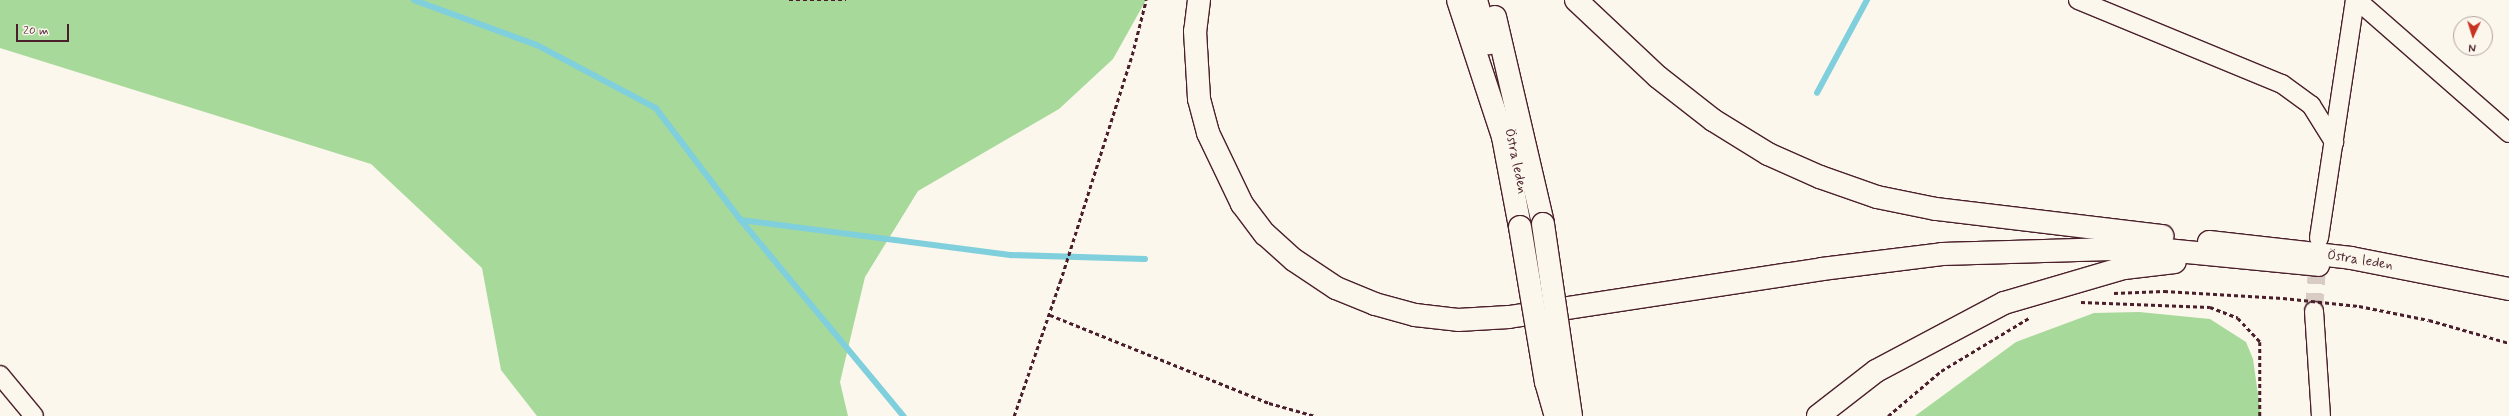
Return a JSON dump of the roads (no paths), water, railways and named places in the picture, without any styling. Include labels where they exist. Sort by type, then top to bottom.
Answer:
[{"type":"main road","points":[[1199,0],[1195,31],[1199,99],[1208,133],[1242,204],[1265,234],[1294,260],[1336,288],[1375,304],[1415,315],[1458,320],[1509,317],[1822,269],[1942,254],[2146,248],[2318,265]]},
{"type":"main road","points":[[1212,0],[1206,69],[1212,106],[1233,168],[1274,226],[1297,248],[1340,277],[1394,299],[1454,309],[1486,309],[1872,251],[2013,240],[2126,238],[2209,242]]},
{"type":"main road","points":[[1458,0],[1531,226],[1556,416]]},
{"type":"main road","name":"Östra leden","points":[[1476,0],[1503,96],[1531,226]]},
{"type":"main road","points":[[1490,0],[1531,226],[1571,416]]},
{"type":"main road","points":[[1576,0],[1658,77],[1713,120],[1768,154],[1820,177],[1877,197],[1936,209],[2209,242]]},
{"type":"main road","name":"Östra leden","points":[[2209,242],[2351,258],[2509,289]]},
{"type":"main road","points":[[1818,416],[1876,372],[1967,320],[2060,284],[2165,262],[2318,265]]},
{"type":"main road","name":"Östra leden","points":[[2318,265],[2437,283],[2509,300]]},
{"type":"street","points":[[2078,0],[2282,84],[2311,105],[2334,142]]},
{"type":"street","points":[[2319,238],[2356,0]]},
{"type":"street","points":[[2356,0],[2509,133]]},
{"type":"street","points":[[2314,311],[2321,416]]},
{"type":"street","points":[[0,375],[34,416]]},
{"type":"waterway","points":[[414,0],[537,45],[656,108],[741,220],[904,416]]},
{"type":"waterway","points":[[1817,93],[1867,0]]},
{"type":"waterway","points":[[741,220],[1012,255],[1145,259]]},
{"type":"tunnel","points":[[2314,311],[2318,252]]}]
